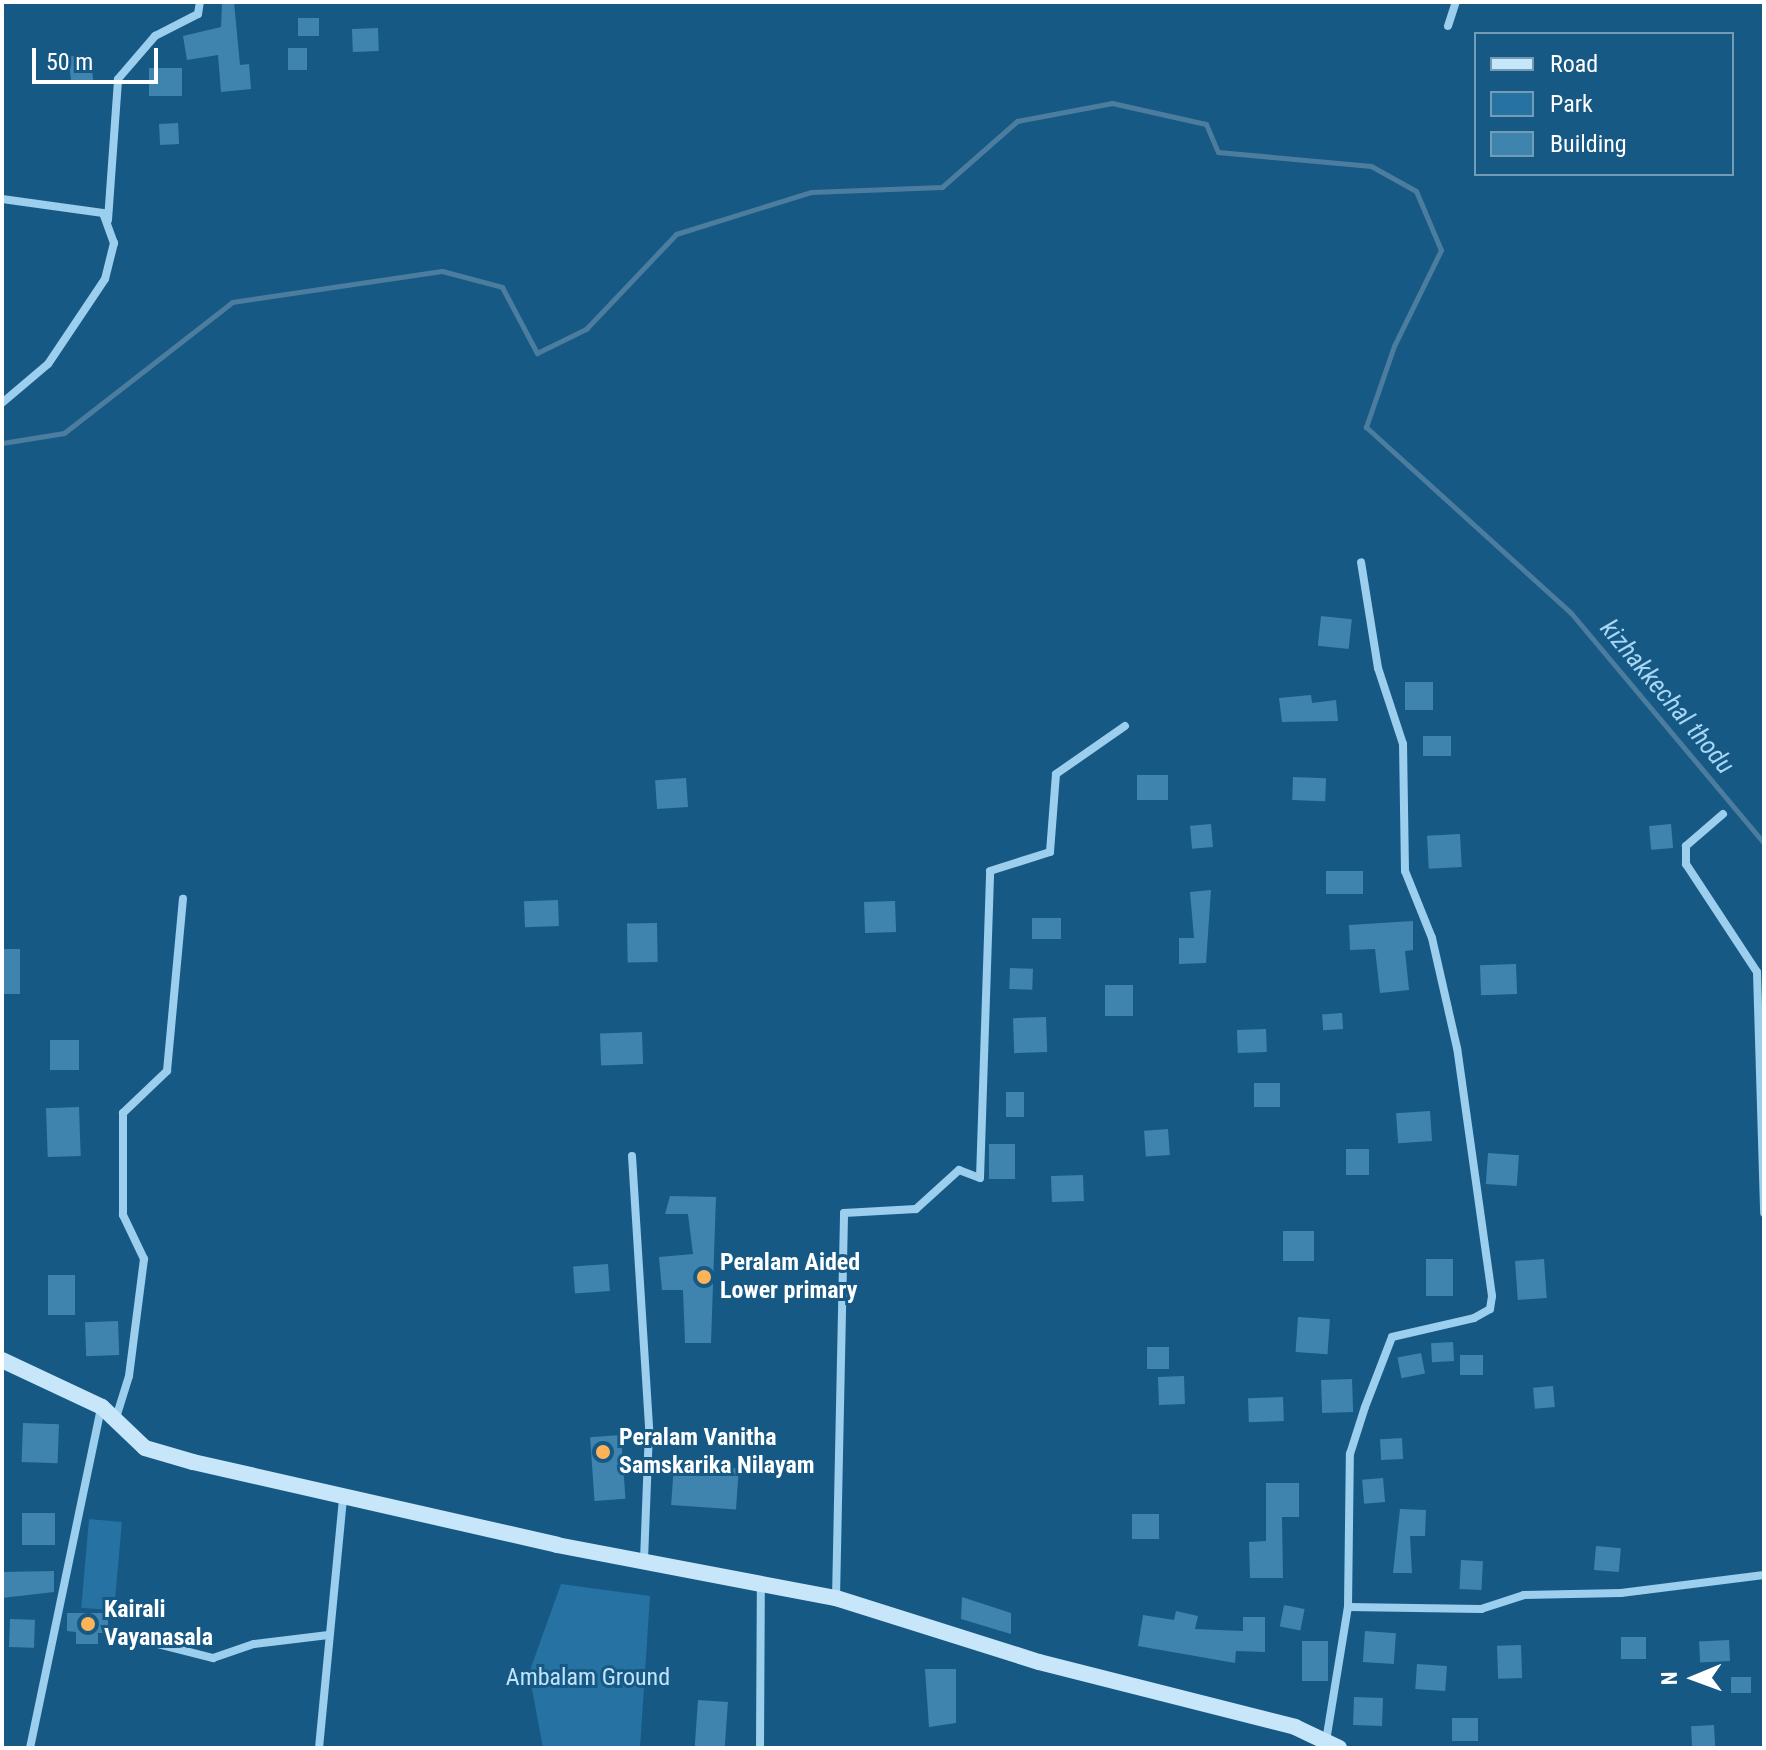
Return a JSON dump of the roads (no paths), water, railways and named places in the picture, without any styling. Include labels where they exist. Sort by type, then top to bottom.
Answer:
[{"type":"main road","points":[[2,1360],[102,1407],[145,1448],[343,1497],[644,1563],[836,1598],[1039,1662],[1295,1727],[1332,1745]]},
{"type":"street","points":[[108,221],[118,79],[155,36],[198,14],[200,2]]},
{"type":"street","points":[[1448,26],[1456,2]]},
{"type":"street","points":[[2,199],[78,207],[103,213],[114,243],[105,279],[48,364],[2,403]]},
{"type":"street","points":[[1332,1745],[1348,1607],[1350,1454],[1392,1337],[1474,1318],[1490,1309],[1492,1296],[1457,1048],[1432,938],[1405,871],[1403,744],[1378,668],[1361,562]]},
{"type":"street","points":[[836,1598],[844,1213],[916,1209],[959,1170],[980,1178],[990,871],[1050,852],[1056,774],[1125,726]]},
{"type":"street","points":[[1723,814],[1686,846],[1686,864],[1757,972],[1764,1213]]},
{"type":"street","points":[[115,1422],[129,1376],[144,1259],[123,1215],[123,1113],[167,1071],[183,899]]},
{"type":"street","points":[[632,1156],[649,1430],[644,1563]]},
{"type":"street","points":[[30,1748],[102,1407]]},
{"type":"street","points":[[319,1748],[343,1497]]},
{"type":"street","points":[[1348,1607],[1481,1609],[1524,1595],[1621,1593],[1764,1575]]},
{"type":"street","points":[[760,1748],[761,1584]]},
{"type":"street","points":[[158,1644],[213,1658],[254,1644],[328,1635]]},
{"type":"waterway","name":"kizhakkechal thodu","points":[[2,443],[64,433],[232,302],[442,271],[502,287],[537,353],[586,329],[676,234],[811,192],[942,187],[1017,121],[1112,103],[1206,124],[1218,152],[1371,166],[1416,191],[1441,250],[1394,346],[1366,427],[1571,613],[1764,843]]},
{"type":"place","name":"Peralam Aided Lower primary","points":[[704,1277]]},
{"type":"place","name":"Peralam Vanitha Samskarika Nilayam","points":[[603,1452]]},
{"type":"place","name":"Kairali Vayanasala","points":[[88,1624]]},
{"type":"park label","name":"Ambalam Ground","points":[[588,1678]]}]
